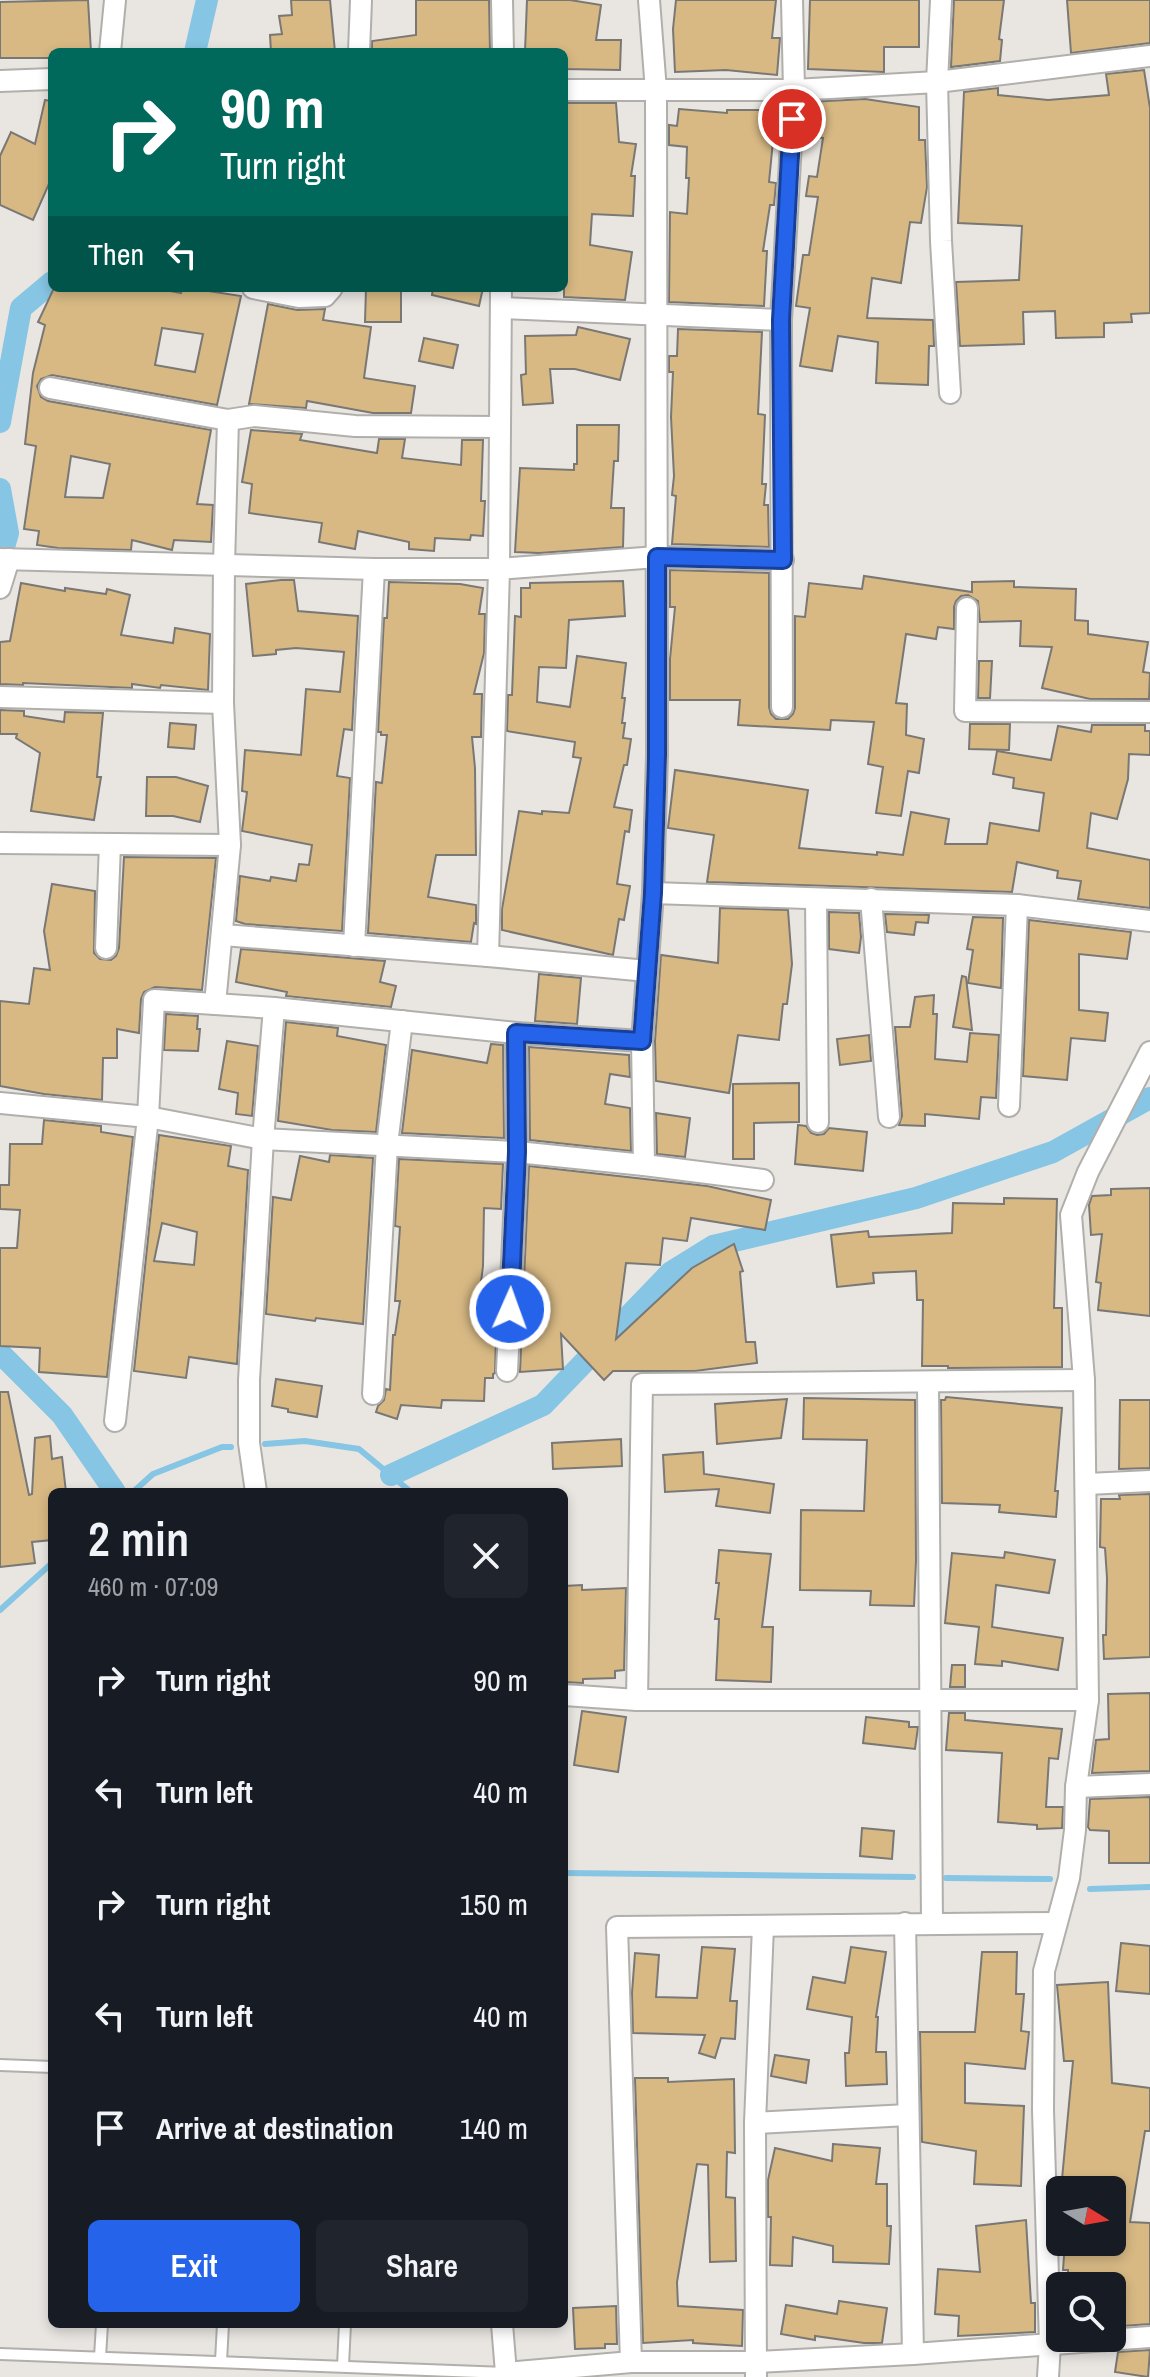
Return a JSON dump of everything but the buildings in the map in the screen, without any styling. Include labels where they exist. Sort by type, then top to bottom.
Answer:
[{"type":"street","points":[[110,48],[115,0]]},
{"type":"street","points":[[359,48],[361,0]]},
{"type":"street","points":[[502,0],[503,48]]},
{"type":"street","points":[[644,1165],[642,1041],[653,893],[657,755],[656,91],[649,0]]},
{"type":"street","points":[[782,707],[781,320],[794,90],[792,0]]},
{"type":"street","points":[[941,0],[937,82],[941,241],[950,393]]},
{"type":"street","points":[[568,90],[794,90],[937,82],[1150,56]]},
{"type":"street","points":[[0,81],[48,79]]},
{"type":"street","points":[[273,292],[299,297],[325,296],[328,292]]},
{"type":"street","points":[[488,956],[499,569],[501,298],[656,316],[781,320]]},
{"type":"street","points":[[50,388],[228,420],[254,416],[355,426],[498,427]]},
{"type":"street","points":[[215,1004],[230,845],[223,703],[228,420]]},
{"type":"street","points":[[0,588],[5,559],[374,569],[499,569],[657,557],[783,560]]},
{"type":"street","points":[[354,946],[374,569]]},
{"type":"street","points":[[967,608],[965,711],[1150,712]]},
{"type":"street","points":[[0,697],[223,703]]},
{"type":"street","points":[[0,843],[230,845]]},
{"type":"street","points":[[106,948],[110,844]]},
{"type":"street","points":[[653,893],[1017,905],[1150,921]]},
{"type":"street","points":[[816,899],[818,1122]]},
{"type":"street","points":[[871,899],[889,1117]]},
{"type":"street","points":[[1009,1106],[1017,905]]},
{"type":"street","points":[[223,935],[647,971]]},
{"type":"street","points":[[115,1421],[148,1117],[154,1000],[274,1008],[516,1033],[642,1041]]},
{"type":"street","points":[[255,1488],[249,1443],[249,1380],[274,1008]]},
{"type":"street","points":[[373,1394],[387,1145],[402,1021]]},
{"type":"street","points":[[507,1371],[517,1152],[516,1033]]},
{"type":"street","points":[[1048,2272],[1043,2110],[1044,1971],[1069,1878],[1076,1787],[1088,1700],[1084,1380],[1071,1215],[1088,1172],[1150,1052]]},
{"type":"street","points":[[0,1103],[148,1117],[263,1139],[517,1152],[763,1180]]},
{"type":"street","points":[[637,1700],[642,1384],[1084,1380]]},
{"type":"street","points":[[928,1382],[932,1924]]},
{"type":"street","points":[[1087,1484],[1150,1481]]},
{"type":"street","points":[[568,1695],[637,1700],[1088,1700]]},
{"type":"street","points":[[1076,1787],[1150,1784]]},
{"type":"street","points":[[905,1923],[913,2354]]},
{"type":"street","points":[[631,2362],[617,1927],[1055,1923]]},
{"type":"street","points":[[756,2370],[755,2123],[763,1926]]},
{"type":"street","points":[[755,2123],[908,2115]]},
{"type":"street","points":[[502,2328],[506,2375],[631,2362],[756,2370],[1046,2344]]},
{"type":"street","points":[[1126,2339],[1150,2337]]},
{"type":"street","points":[[1048,2377],[1050,2352]]},
{"type":"lane","points":[[0,2065],[48,2067]]},
{"type":"lane","points":[[100,2357],[102,2328]]},
{"type":"lane","points":[[221,2361],[223,2328]]},
{"type":"lane","points":[[343,2366],[345,2328]]},
{"type":"lane","points":[[0,2354],[506,2375]]},
{"type":"waterway","points":[[196,48],[207,0]]},
{"type":"waterway","points":[[0,422],[21,308],[48,285]]},
{"type":"waterway","points":[[0,489],[8,533],[0,561]]},
{"type":"waterway","points":[[391,1475],[543,1405],[671,1272],[713,1246],[916,1198],[1053,1152],[1150,1098]]},
{"type":"waterway","points":[[0,1353],[62,1415],[112,1488]]},
{"type":"waterway","points":[[265,1444],[305,1441],[359,1449],[406,1488]]},
{"type":"waterway","points":[[137,1488],[153,1474],[222,1447],[231,1447]]},
{"type":"waterway","points":[[0,1610],[48,1567]]},
{"type":"waterway","points":[[568,1873],[913,1877]]},
{"type":"waterway","points":[[946,1878],[1050,1879]]},
{"type":"waterway","points":[[1090,1889],[1150,1887]]},
{"type":"route","points":[[510,1309],[517,1152],[516,1033],[642,1041],[653,893],[657,557],[783,560],[781,320],[792,119]]}]
